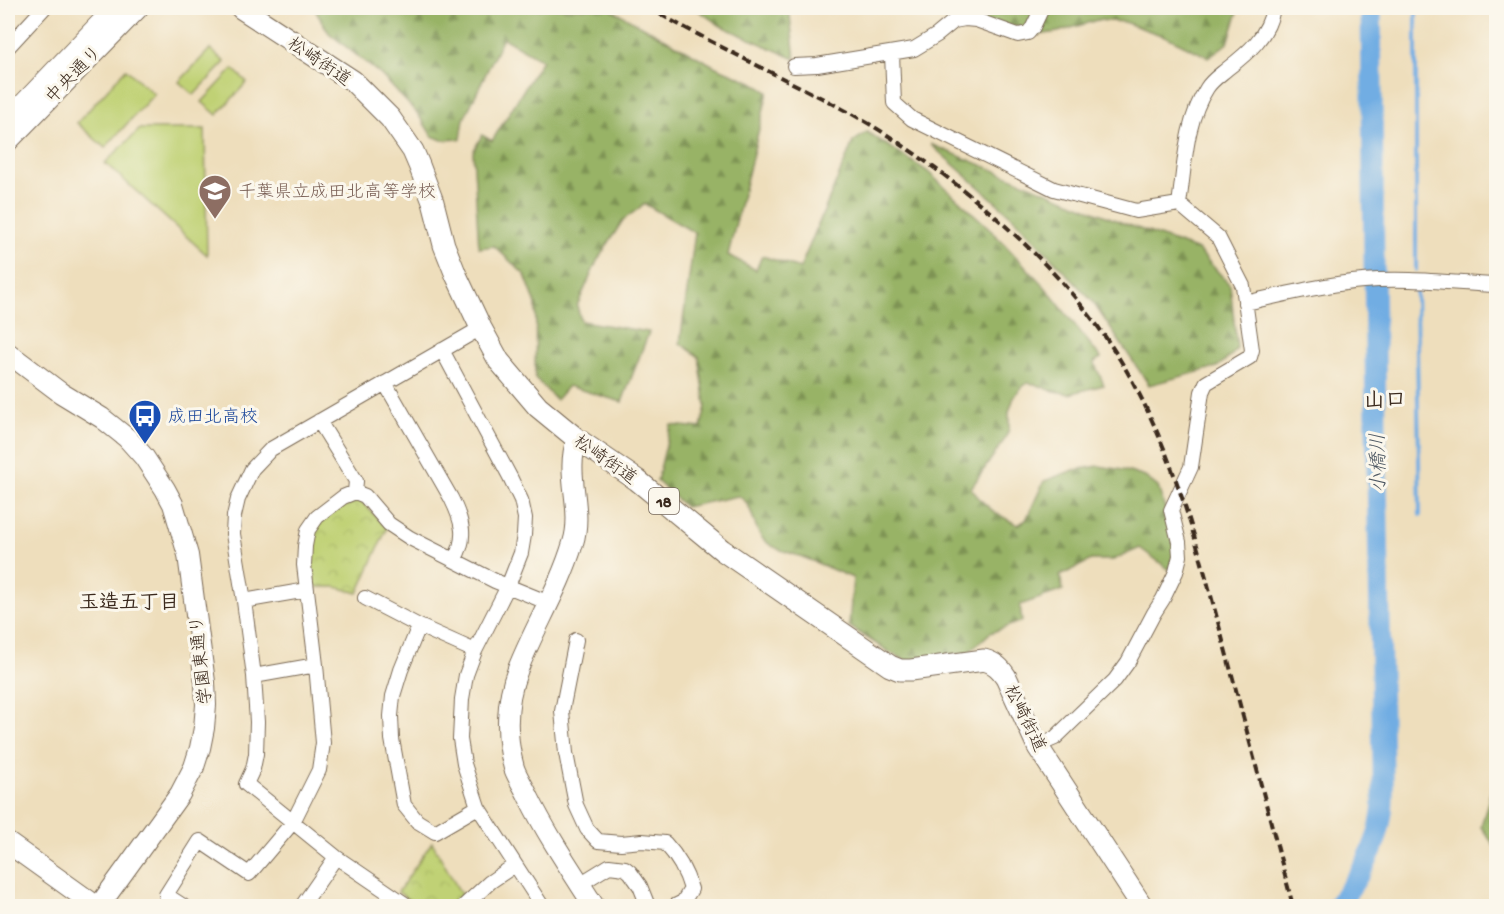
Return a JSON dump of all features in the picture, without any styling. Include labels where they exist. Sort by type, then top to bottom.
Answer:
[{"type":"main road","name":"松崎街道","points":[[241,8],[353,81],[390,118],[413,151],[433,202],[444,245],[481,328],[500,361],[538,407],[578,440],[637,480],[722,550],[890,666],[900,670],[911,670],[975,661],[992,662],[999,667],[1006,677],[1038,747],[1142,906]]},
{"type":"street","points":[[8,47],[44,8]]},
{"type":"street","name":"中央通り","points":[[8,120],[116,8]]},
{"type":"street","name":"中央通り","points":[[8,141],[138,8]]},
{"type":"street","points":[[794,66],[817,65],[914,49],[954,21],[965,19],[976,20],[1018,35],[1028,33],[1042,8]]},
{"type":"street","points":[[1179,204],[1191,120],[1198,103],[1209,86],[1254,47],[1267,27],[1273,8]]},
{"type":"street","points":[[892,54],[894,104],[912,119],[1054,189],[1136,211],[1179,204],[1218,237],[1243,286],[1252,350],[1250,357],[1206,383],[1202,392],[1191,467],[1171,510],[1179,542],[1180,556],[1176,572],[1128,663],[1115,680],[1055,738],[1038,747]]},
{"type":"street","points":[[1245,303],[1326,286],[1363,281],[1404,280],[1497,285]]},
{"type":"street","points":[[408,906],[336,857],[246,784],[252,769],[257,722],[254,675],[233,534],[234,516],[244,483],[252,469],[271,449],[481,328]]},
{"type":"street","points":[[442,350],[510,477],[521,500],[525,518],[521,553],[466,675],[460,739],[464,764],[478,807],[543,906]]},
{"type":"street","name":"学園東通り","points":[[8,353],[61,393],[102,418],[127,438],[144,457],[173,504],[188,555],[205,682],[206,705],[200,748],[194,767],[180,794],[98,906]]},
{"type":"street","points":[[385,383],[459,515],[462,541],[460,551],[454,560]]},
{"type":"street","points":[[319,421],[356,481],[355,492]]},
{"type":"street","points":[[578,440],[572,457],[576,530],[549,603],[518,670],[509,700],[508,736],[515,769],[538,816],[594,906]]},
{"type":"street","points":[[183,906],[166,895],[200,841],[249,874],[293,822],[319,770],[323,743],[304,565],[308,530],[317,517],[329,507],[355,492],[365,496],[389,524],[410,538],[508,586],[549,603]]},
{"type":"street","points":[[244,601],[306,590]]},
{"type":"street","points":[[365,598],[418,626],[475,651]]},
{"type":"street","points":[[418,626],[393,696],[391,716],[392,739],[404,805],[417,821],[435,832],[478,807]]},
{"type":"street","points":[[576,639],[562,711],[566,753],[576,806],[587,829],[598,841],[665,843],[677,856],[691,889],[683,902],[675,906]]},
{"type":"street","points":[[254,675],[316,665]]},
{"type":"street","points":[[8,843],[98,906]]},
{"type":"street","points":[[302,906],[336,857]]},
{"type":"street","points":[[464,906],[490,882],[515,865]]},
{"type":"street","points":[[580,884],[609,866],[625,868],[640,886],[648,906]]},
{"type":"street","points":[[383,906],[392,895]]},
{"type":"green space","points":[[314,8],[609,8],[716,67],[752,82],[768,92],[728,255],[756,270],[762,256],[800,268],[853,142],[867,132],[927,171],[987,226],[1045,287],[1101,358],[1094,362],[1104,385],[1069,394],[1035,384],[1028,383],[1022,387],[1014,397],[1009,412],[1009,429],[1005,439],[971,488],[992,510],[1018,525],[1026,520],[1044,481],[1074,470],[1099,466],[1145,477],[1158,487],[1173,532],[1175,549],[1170,570],[1140,548],[1113,560],[1091,560],[1060,576],[1063,590],[1020,605],[1022,621],[990,633],[969,652],[907,661],[849,626],[853,578],[767,543],[759,534],[747,504],[738,496],[685,507],[657,481],[671,425],[701,428],[706,406],[699,357],[680,343],[695,233],[645,204],[623,220],[597,261],[577,306],[581,321],[649,332],[622,402],[568,386],[556,400],[535,378],[536,304],[525,275],[494,246],[479,248],[473,152],[482,135],[492,141],[542,60],[503,38],[464,119],[461,139],[442,140],[432,136],[418,114],[381,75],[329,33]]},
{"type":"green space","points":[[695,8],[789,8],[795,59],[721,26]]},
{"type":"green space","points":[[957,8],[1239,8],[1228,43],[1208,57],[1167,37],[1124,22],[1097,20],[1058,32],[1011,39]]},
{"type":"green space","points":[[210,49],[225,62],[194,95],[179,82]]},
{"type":"green space","points":[[126,69],[154,94],[105,148],[77,123]]},
{"type":"green space","points":[[233,69],[247,82],[217,115],[202,102]]},
{"type":"green space","points":[[140,129],[205,129],[207,255],[105,163]]},
{"type":"green space","points":[[930,144],[1123,223],[1198,250],[1230,285],[1237,348],[1217,367],[1149,385],[1092,301],[1014,218]]},
{"type":"green space","points":[[357,497],[387,528],[358,593],[336,587],[314,587],[309,555],[313,531],[331,510]]},
{"type":"green space","points":[[1496,772],[1496,848],[1481,827]]},
{"type":"green space","points":[[432,842],[463,898],[456,906],[418,906],[398,892]]},
{"type":"waterway","name":"小橋川","points":[[1337,906],[1372,851],[1380,826],[1383,801],[1371,8]]},
{"type":"waterway","points":[[1416,8],[1416,270]]},
{"type":"waterway","points":[[1416,292],[1420,515]]},
{"type":"railway","points":[[648,8],[859,118],[930,165],[1013,232],[1063,284],[1106,338],[1129,374],[1148,412],[1180,492],[1205,574],[1293,906]]},
{"type":"place","name":"千葉県立成田北高等学校","points":[[215,220]]},
{"type":"place","name":"成田北高校","points":[[145,445]]},
{"type":"district","name":"山口","points":[[1385,399]]},
{"type":"district","name":"玉造五丁目","points":[[129,601]]}]
